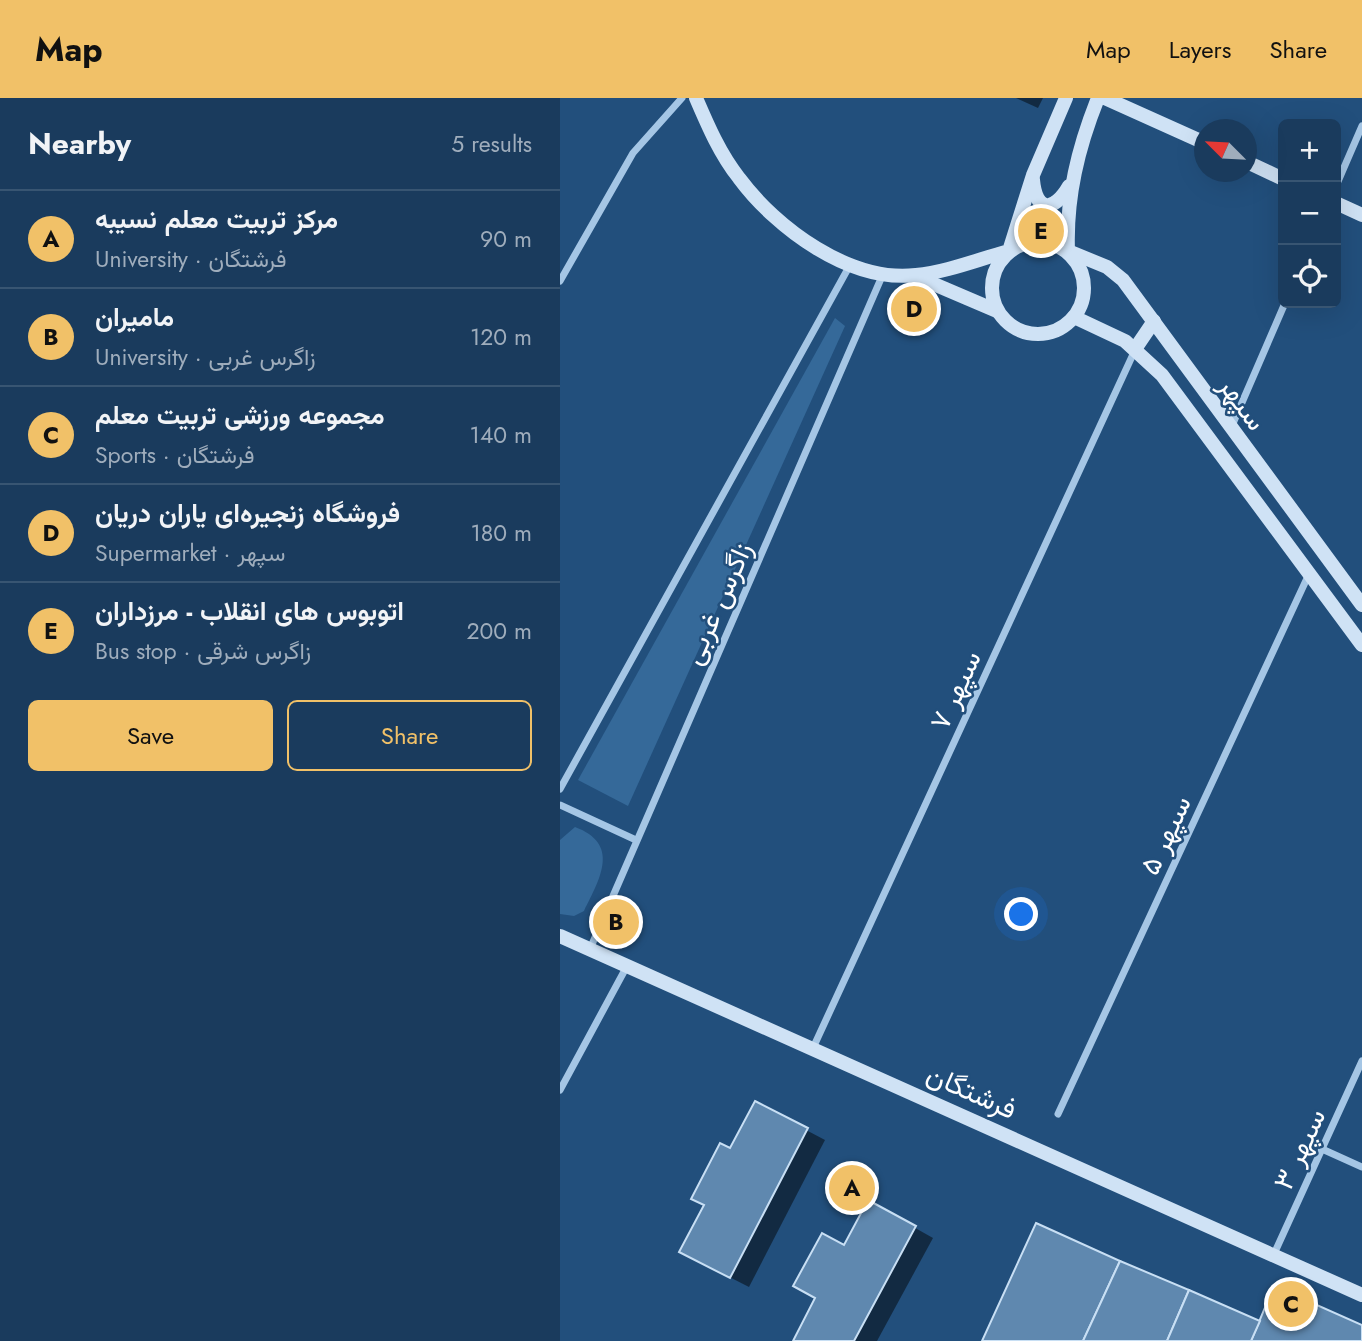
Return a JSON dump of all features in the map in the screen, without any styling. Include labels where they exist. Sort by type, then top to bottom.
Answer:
[{"type":"street","points":[[560,281],[633,153],[682,98]]},
{"type":"street","points":[[696,98],[720,150],[757,200],[789,227],[850,265],[883,274],[915,276],[1009,251],[1023,243],[1039,241],[1068,251],[1077,261],[1085,285],[1084,298],[1074,317],[1053,332],[1037,335],[1021,332],[1007,323],[997,311],[992,296],[992,279],[1001,259],[1009,251],[1032,175],[1066,98]]},
{"type":"street","points":[[1068,251],[1067,217],[1072,180],[1085,131],[1098,98]]},
{"type":"street","points":[[1105,98],[1194,138]]},
{"type":"street","points":[[1338,182],[1362,126]]},
{"type":"street","points":[[1257,167],[1278,177]]},
{"type":"street","points":[[1032,175],[1034,195],[1039,203],[1048,205],[1057,203],[1072,180]]},
{"type":"street","points":[[1341,205],[1362,215]]},
{"type":"street","name":"سپهر","points":[[1068,251],[1107,267],[1123,280],[1362,605]]},
{"type":"street","name":"زاگرس غربی","points":[[560,789],[850,265]]},
{"type":"street","name":"زاگرس غربی","points":[[590,950],[883,274]]},
{"type":"street","points":[[915,276],[997,311]]},
{"type":"street","points":[[1219,451],[1283,308]]},
{"type":"street","name":"سپهر","points":[[1074,317],[1108,330],[1135,349],[1162,375],[1362,645]]},
{"type":"street","points":[[1135,349],[1154,321]]},
{"type":"street","name":"سپهر ۷","points":[[813,1048],[1135,349]]},
{"type":"street","points":[[1310,574],[1321,550]]},
{"type":"street","name":"سپهر ۵","points":[[1058,1114],[1310,574]]},
{"type":"street","points":[[560,806],[636,841]]},
{"type":"street","name":"فرشتگان","points":[[560,936],[1362,1295]]},
{"type":"street","points":[[560,1090],[627,966]]},
{"type":"street","name":"سپهر ۳","points":[[1274,1254],[1362,1061]]},
{"type":"street","points":[[1322,1149],[1362,1167]]},
{"type":"shaded area","points":[[835,318],[845,326],[628,806],[578,780]]},
{"type":"shaded area","points":[[575,827],[589,834],[598,843],[603,863],[584,911],[574,916],[560,914],[560,840]]},
{"type":"building","points":[[755,1101],[808,1128],[730,1278],[679,1252],[704,1205],[691,1199],[720,1143],[730,1148]]},
{"type":"building","points":[[868,1200],[916,1226],[854,1341],[793,1341],[815,1298],[793,1286],[822,1233],[844,1245]]},
{"type":"building","points":[[1036,1223],[1120,1261],[1083,1341],[982,1341]]},
{"type":"building","points":[[1120,1261],[1189,1290],[1167,1341],[1083,1341]]},
{"type":"building","points":[[1274,1286],[1362,1325],[1362,1341],[1251,1341]]},
{"type":"building","points":[[1189,1290],[1260,1321],[1251,1341],[1167,1341]]},
{"type":"place","name":"اتوبوس های انقلاب - مرزداران","points":[[1041,231]]},
{"type":"place","name":"فروشگاه زنجیره‌ای یاران دریان","points":[[914,309]]},
{"type":"place","name":"مامیران","points":[[616,922]]},
{"type":"place","name":"مرکز تربیت معلم نسیبه","points":[[852,1188]]},
{"type":"place","name":"مجموعه ورزشی تربیت معلم","points":[[1291,1304]]}]
